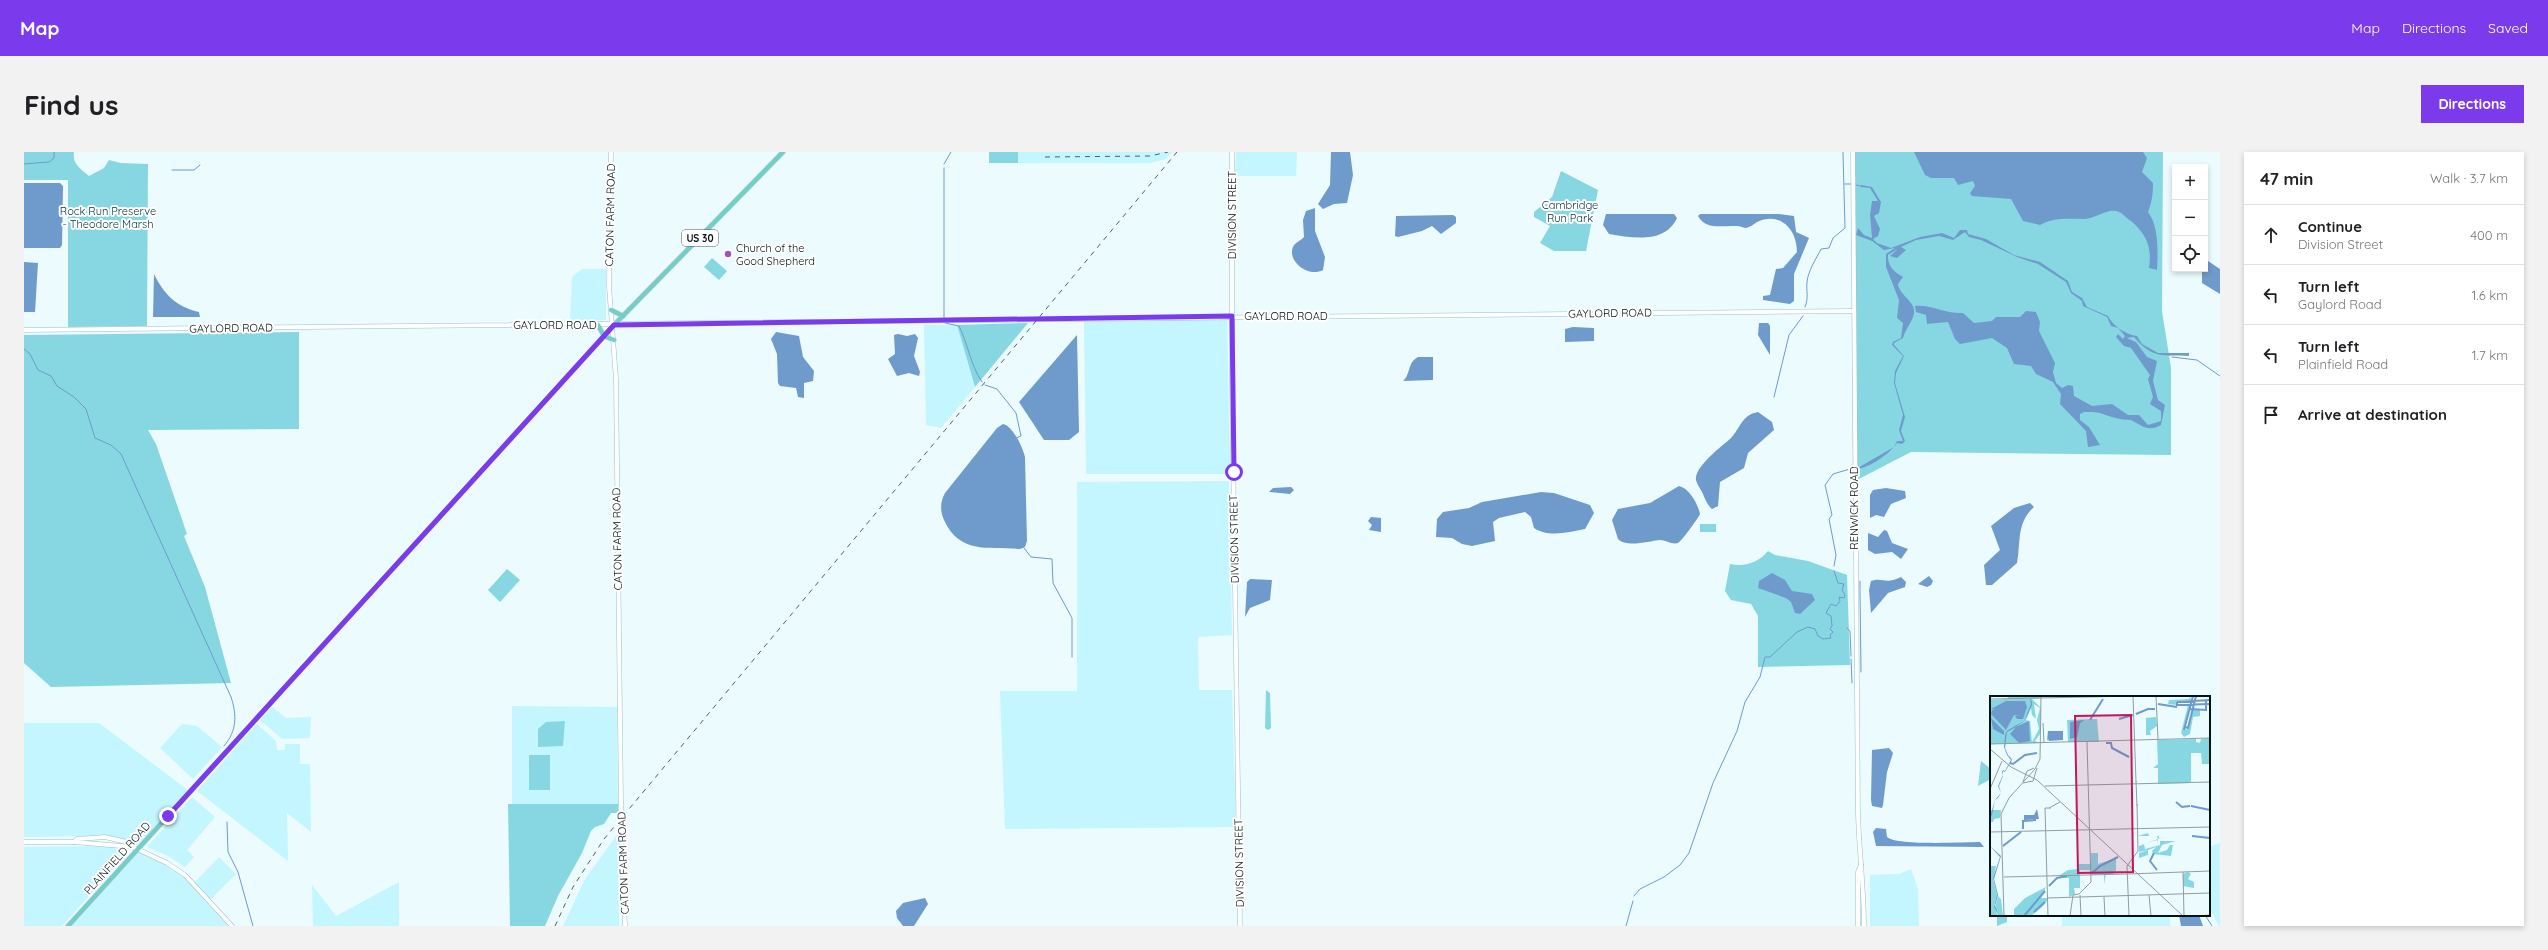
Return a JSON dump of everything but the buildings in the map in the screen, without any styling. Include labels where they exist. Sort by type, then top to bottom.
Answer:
[{"type":"main road","name":"PLAINFIELD ROAD","points":[[68,926],[614,325],[783,152]]},
{"type":"main road","points":[[611,310],[623,316]]},
{"type":"main road","points":[[598,325],[604,336],[614,340]]},
{"type":"street","name":"CATON FARM ROAD","points":[[611,152],[609,265],[611,310],[614,325],[621,833],[625,926]]},
{"type":"street","name":"DIVISION STREET","points":[[1232,152],[1232,316],[1240,926]]},
{"type":"street","name":"RENWICK ROAD","points":[[1853,152],[1856,696],[1861,864],[1864,883],[1864,926]]},
{"type":"street","name":"GAYLORD ROAD","points":[[24,330],[614,325],[1232,316],[1853,311]]},
{"type":"street","points":[[24,842],[74,842],[77,838],[105,837],[131,843],[133,847],[167,863],[184,875],[232,926]]},
{"type":"street","name":"RENWICK ROAD","points":[[1858,926],[1858,872],[1861,864]]},
{"type":"shaded area","points":[[1018,152],[1172,152],[1166,159],[1150,163],[1018,163]]},
{"type":"shaded area","points":[[1236,152],[1297,152],[1296,176],[1235,176]]},
{"type":"shaded area","points":[[1331,152],[1350,152],[1353,175],[1347,203],[1334,204],[1323,209],[1318,204],[1330,185]]},
{"type":"shaded area","points":[[1914,152],[2143,152],[2147,158],[2142,172],[2153,183],[2152,198],[2148,212],[2152,218],[2156,232],[2157,270],[2149,268],[2150,254],[2145,236],[2124,215],[2117,211],[2110,211],[2087,219],[2056,220],[2045,222],[2040,225],[2023,221],[2011,199],[1972,196],[1970,193],[1975,186],[1973,181],[1958,185],[1954,178],[1931,178],[1925,175]]},
{"type":"shaded area","points":[[24,183],[60,183],[63,186],[62,245],[60,248],[24,248]]},
{"type":"shaded area","points":[[1861,185],[1872,187],[1881,202],[1879,213],[1874,216],[1880,229],[1878,236],[1873,239],[1877,243],[1891,248],[1920,237],[1942,233],[1954,238],[1960,230],[1967,230],[1968,234],[1986,239],[2014,255],[2040,262],[2068,281],[2072,292],[2082,298],[2087,307],[2108,316],[2110,320],[2120,329],[2137,336],[2142,344],[2158,353],[2189,353],[2189,356],[2159,354],[2147,349],[2134,337],[2127,338],[2136,342],[2147,357],[2157,361],[2153,381],[2158,400],[2165,405],[2161,425],[2149,428],[2131,420],[2098,413],[2084,412],[2080,414],[2080,420],[2089,427],[2100,445],[2088,447],[2086,431],[2060,404],[2061,394],[2053,382],[2036,374],[2031,366],[2014,364],[2007,348],[1992,338],[1960,344],[1955,339],[1948,322],[1927,324],[1926,315],[1916,312],[1915,306],[1927,306],[1950,312],[1963,313],[1974,323],[1992,321],[1996,317],[2020,317],[2026,311],[2036,312],[2040,322],[2039,331],[2055,363],[2053,372],[2056,383],[2062,388],[2068,385],[2073,386],[2074,396],[2092,406],[2112,404],[2128,415],[2139,415],[2148,425],[2161,421],[2161,411],[2150,404],[2153,397],[2148,379],[2150,375],[2131,348],[2124,346],[2116,337],[2118,334],[2123,339],[2125,336],[2118,328],[2111,326],[2107,317],[2083,306],[2082,301],[2071,293],[2066,282],[2038,264],[2017,257],[1981,240],[1969,237],[1965,232],[1953,240],[1939,236],[1916,240],[1901,247],[1906,250],[1897,258],[1890,256],[1898,249],[1888,255],[1889,263],[1892,269],[1903,277],[1898,284],[1899,288],[1914,309],[1911,322],[1903,338],[1894,343],[1894,345],[1904,356],[1896,373],[1895,383],[1905,417],[1901,431],[1905,441],[1902,444],[1897,443],[1894,447],[1897,441],[1903,441],[1899,430],[1903,415],[1894,383],[1895,371],[1903,356],[1892,345],[1893,342],[1901,338],[1903,323],[1897,318],[1899,300],[1886,267],[1886,254],[1895,248],[1884,250],[1872,241],[1856,235],[1858,228],[1864,235],[1872,238],[1870,215],[1872,201],[1878,201],[1870,188],[1861,187]]},
{"type":"shaded area","points":[[1315,208],[1315,231],[1325,257],[1323,270],[1311,272],[1300,267],[1296,263],[1292,252],[1294,245],[1304,237],[1303,220],[1306,211]]},
{"type":"shaded area","points":[[1606,214],[1674,214],[1677,218],[1672,226],[1665,232],[1657,236],[1638,238],[1609,234],[1603,225]]},
{"type":"shaded area","points":[[1700,214],[1779,214],[1794,216],[1796,232],[1809,238],[1794,274],[1794,301],[1790,304],[1763,300],[1763,296],[1770,295],[1776,269],[1783,268],[1797,252],[1794,236],[1786,224],[1773,219],[1765,219],[1746,228],[1737,226],[1716,226],[1706,224],[1701,221],[1698,216]]},
{"type":"shaded area","points":[[1453,215],[1456,217],[1456,223],[1441,234],[1432,226],[1422,231],[1398,237],[1395,236],[1396,216]]},
{"type":"shaded area","points":[[2208,261],[2220,269],[2220,294],[2202,283],[2202,272],[2208,272]]},
{"type":"shaded area","points":[[24,262],[38,263],[35,312],[24,312]]},
{"type":"shaded area","points":[[582,269],[606,269],[606,320],[570,320],[572,277]]},
{"type":"shaded area","points":[[154,274],[162,288],[172,299],[184,307],[199,312],[200,317],[153,317]]},
{"type":"shaded area","points":[[1227,317],[1230,474],[1086,474],[1084,322]]},
{"type":"shaded area","points":[[1759,323],[1768,323],[1770,326],[1770,355],[1758,335]]},
{"type":"shaded area","points":[[924,325],[957,325],[975,387],[941,428],[926,425]]},
{"type":"shaded area","points":[[1573,327],[1594,328],[1594,341],[1565,342],[1565,329]]},
{"type":"shaded area","points":[[776,332],[799,336],[803,357],[814,371],[813,381],[804,383],[804,398],[798,397],[796,388],[780,386],[778,383],[777,354],[771,339]]},
{"type":"shaded area","points":[[898,334],[907,336],[915,334],[918,338],[914,356],[920,372],[919,376],[909,373],[897,376],[888,359],[895,354],[894,335]]},
{"type":"shaded area","points":[[1077,335],[1079,432],[1069,440],[1044,440],[1019,402]]},
{"type":"shaded area","points":[[1418,357],[1433,357],[1433,380],[1403,381],[1412,362]]},
{"type":"shaded area","points":[[1758,412],[1772,422],[1774,430],[1748,453],[1744,468],[1720,482],[1718,506],[1712,509],[1697,484],[1696,480],[1699,469],[1734,435],[1742,422],[1748,416]]},
{"type":"shaded area","points":[[1003,424],[1014,433],[1020,443],[1025,457],[1027,541],[1025,547],[1020,549],[986,548],[967,544],[958,539],[951,531],[944,520],[941,510],[941,503],[945,493],[997,428]]},
{"type":"shaded area","points":[[1894,447],[1885,456],[1873,463],[1856,469]]},
{"type":"shaded area","points":[[1229,481],[1232,635],[1198,637],[1199,690],[1232,690],[1236,827],[1005,829],[1000,691],[1077,691],[1077,482]]},
{"type":"shaded area","points":[[1679,486],[1683,487],[1690,493],[1700,514],[1680,542],[1674,543],[1660,540],[1632,544],[1622,542],[1618,539],[1612,520],[1618,509],[1650,503]]},
{"type":"shaded area","points":[[1291,487],[1294,490],[1290,494],[1269,492],[1273,488]]},
{"type":"shaded area","points":[[1886,488],[1905,491],[1906,498],[1891,504],[1884,517],[1876,515],[1870,518],[1870,495],[1873,490]]},
{"type":"shaded area","points":[[1541,492],[1554,493],[1590,505],[1594,513],[1585,529],[1565,533],[1546,533],[1534,528],[1531,517],[1525,512],[1499,518],[1493,522],[1495,541],[1472,546],[1462,544],[1452,538],[1436,537],[1437,519],[1443,512],[1469,508],[1482,502]]},
{"type":"shaded area","points":[[2030,503],[2034,507],[2028,513],[2022,526],[2017,563],[1992,585],[1986,585],[1984,565],[2000,550],[1991,526],[2014,508]]},
{"type":"shaded area","points":[[1371,517],[1381,518],[1381,532],[1369,530],[1372,525],[1368,521]]},
{"type":"shaded area","points":[[1884,530],[1887,531],[1892,543],[1908,549],[1901,559],[1892,552],[1875,554],[1868,550],[1868,533],[1878,537]]},
{"type":"shaded area","points":[[1772,573],[1785,580],[1792,591],[1812,594],[1815,600],[1800,614],[1795,613],[1791,602],[1786,598],[1758,588],[1759,581]]},
{"type":"shaded area","points":[[1929,576],[1933,581],[1931,585],[1927,587],[1918,584]]},
{"type":"shaded area","points":[[1901,577],[1906,582],[1905,587],[1888,593],[1871,613],[1869,590],[1871,581],[1888,581]]},
{"type":"shaded area","points":[[1250,579],[1272,580],[1270,600],[1250,608],[1245,617],[1247,582]]},
{"type":"shaded area","points":[[512,706],[617,707],[618,804],[512,804]]},
{"type":"shaded area","points":[[272,707],[286,718],[311,717],[310,738],[282,739],[260,720]]},
{"type":"shaded area","points":[[24,723],[99,723],[189,791],[140,845],[106,836],[24,837]]},
{"type":"shaded area","points":[[182,724],[197,726],[222,747],[193,779],[160,748]]},
{"type":"shaded area","points":[[257,724],[276,741],[277,750],[285,750],[285,744],[300,744],[300,764],[310,764],[311,832],[287,813],[288,861],[197,791]]},
{"type":"shaded area","points":[[1889,748],[1893,753],[1887,772],[1883,805],[1882,808],[1872,806],[1872,750]]},
{"type":"shaded area","points":[[192,797],[215,817],[187,850],[194,857],[185,867],[168,856],[147,847]]},
{"type":"shaded area","points":[[1876,828],[1886,829],[1887,837],[1903,842],[1980,842],[1984,847],[1876,846],[1873,832]]},
{"type":"shaded area","points":[[619,832],[619,926],[563,926],[585,879]]},
{"type":"shaded area","points":[[2220,843],[2220,926],[2210,909],[2210,847]]},
{"type":"shaded area","points":[[107,846],[128,853],[62,926],[24,926],[24,847]]},
{"type":"shaded area","points":[[138,850],[155,857],[176,870],[194,885],[231,926],[69,926]]},
{"type":"shaded area","points":[[219,857],[236,874],[210,900],[194,883]]},
{"type":"shaded area","points":[[1911,869],[1918,889],[1919,926],[1870,926],[1870,875],[1899,874]]},
{"type":"shaded area","points":[[399,882],[399,926],[313,926],[312,885],[336,916]]},
{"type":"shaded area","points":[[925,898],[928,904],[914,926],[903,926],[897,918],[896,911],[903,903]]},
{"type":"shaded area","points":[[2170,916],[2170,926],[2062,926],[2062,917]]},
{"type":"shaded area","points":[[2179,916],[2199,916],[2203,926],[2181,926]]},
{"type":"green space","name":"Rock Run Preserve - Theodore Marsh","points":[[24,152],[74,152],[74,160],[89,176],[104,168],[109,160],[121,163],[148,164],[147,326],[68,327],[68,180],[24,180]]},
{"type":"green space","points":[[989,152],[1018,152],[1018,163],[989,163]]},
{"type":"green space","points":[[1852,152],[2163,152],[2162,311],[2171,368],[2171,455],[1911,452],[1853,482]]},
{"type":"green space","name":"Cambridge Run Park","points":[[1561,171],[1598,190],[1586,251],[1554,251],[1540,243],[1550,226],[1534,217],[1534,212],[1552,197]]},
{"type":"green space","points":[[712,258],[727,271],[719,280],[704,267]]},
{"type":"green space","points":[[1028,323],[975,387],[957,325]]},
{"type":"green space","points":[[299,332],[299,429],[148,430],[156,444],[187,534],[184,536],[205,587],[231,683],[51,687],[24,663],[24,335]]},
{"type":"green space","points":[[1700,524],[1716,524],[1716,532],[1700,532]]},
{"type":"green space","points":[[1768,551],[1775,555],[1808,561],[1847,575],[1850,665],[1758,667],[1758,616],[1751,604],[1731,600],[1725,591],[1730,564],[1741,565],[1751,563],[1760,559]]},
{"type":"green space","points":[[507,569],[520,580],[500,602],[488,590]]},
{"type":"green space","points":[[1266,690],[1270,693],[1271,728],[1268,730],[1265,728]]},
{"type":"green space","points":[[565,721],[563,746],[538,747],[538,729],[546,722]]},
{"type":"green space","points":[[529,755],[550,755],[550,790],[529,790]]},
{"type":"green space","points":[[1981,761],[1990,768],[1990,780],[1978,786]]},
{"type":"green space","points":[[508,804],[618,804],[618,813],[611,813],[604,824],[595,827],[591,831],[582,853],[558,896],[545,926],[510,926]]},
{"type":"green space","points":[[1997,916],[2007,916],[2007,922],[1997,926]]},
{"type":"waterway","points":[[24,164],[49,162],[54,158],[54,152]]},
{"type":"waterway","points":[[944,164],[951,152]]},
{"type":"waterway","points":[[1805,307],[1807,301],[1808,278],[1812,265],[1821,249],[1829,248],[1833,238],[1845,228],[1843,152]]},
{"type":"waterway","points":[[172,170],[194,170],[200,165]]},
{"type":"waterway","points":[[944,168],[944,318]]},
{"type":"waterway","points":[[1845,184],[1851,184]]},
{"type":"waterway","points":[[1856,185],[1861,186]]},
{"type":"waterway","points":[[1774,397],[1789,335],[1803,316]]},
{"type":"waterway","points":[[945,323],[959,326],[972,361],[982,382]]},
{"type":"waterway","points":[[24,349],[30,354],[38,370],[51,376],[57,386],[74,397],[86,409],[95,438],[111,445],[121,454],[231,697],[235,723],[234,729],[224,746]]},
{"type":"waterway","points":[[2172,357],[2197,360],[2220,376]]},
{"type":"waterway","points":[[985,385],[997,389],[1016,413],[1021,436],[1016,438]]},
{"type":"waterway","points":[[1834,566],[1836,555],[1829,519],[1832,515],[1825,485],[1833,474],[1850,469]]},
{"type":"waterway","points":[[1024,548],[1031,557],[1052,559],[1053,583],[1072,618],[1072,657]]},
{"type":"waterway","points":[[1634,896],[1640,889],[1664,877],[1680,865],[1689,853],[1713,783],[1737,731],[1745,702],[1760,677],[1765,657],[1770,657],[1797,632],[1808,627],[1815,629],[1818,636],[1823,639],[1831,638],[1830,635],[1833,632],[1830,629],[1832,626],[1831,616],[1826,613],[1831,604],[1836,606],[1840,601],[1839,597],[1844,598],[1845,595],[1842,590],[1844,584],[1838,583],[1834,571]]},
{"type":"waterway","points":[[1860,581],[1860,590]]},
{"type":"waterway","points":[[1860,591],[1861,672]]},
{"type":"waterway","points":[[1847,628],[1850,631],[1851,656]]},
{"type":"waterway","points":[[1851,659],[1852,683]]},
{"type":"waterway","points":[[227,822],[228,852],[238,872],[253,926]]},
{"type":"waterway","points":[[1626,926],[1633,901]]},
{"type":"waterway","points":[[2206,916],[2212,926]]},
{"type":"railway","points":[[1045,157],[1150,156],[1168,152]]},
{"type":"railway","points":[[555,926],[573,887],[604,839],[1177,152]]},
{"type":"place","name":"Church of the Good Shepherd","points":[[728,254]]},
{"type":"route","points":[[168,816],[614,325],[1232,316],[1234,472]]}]
